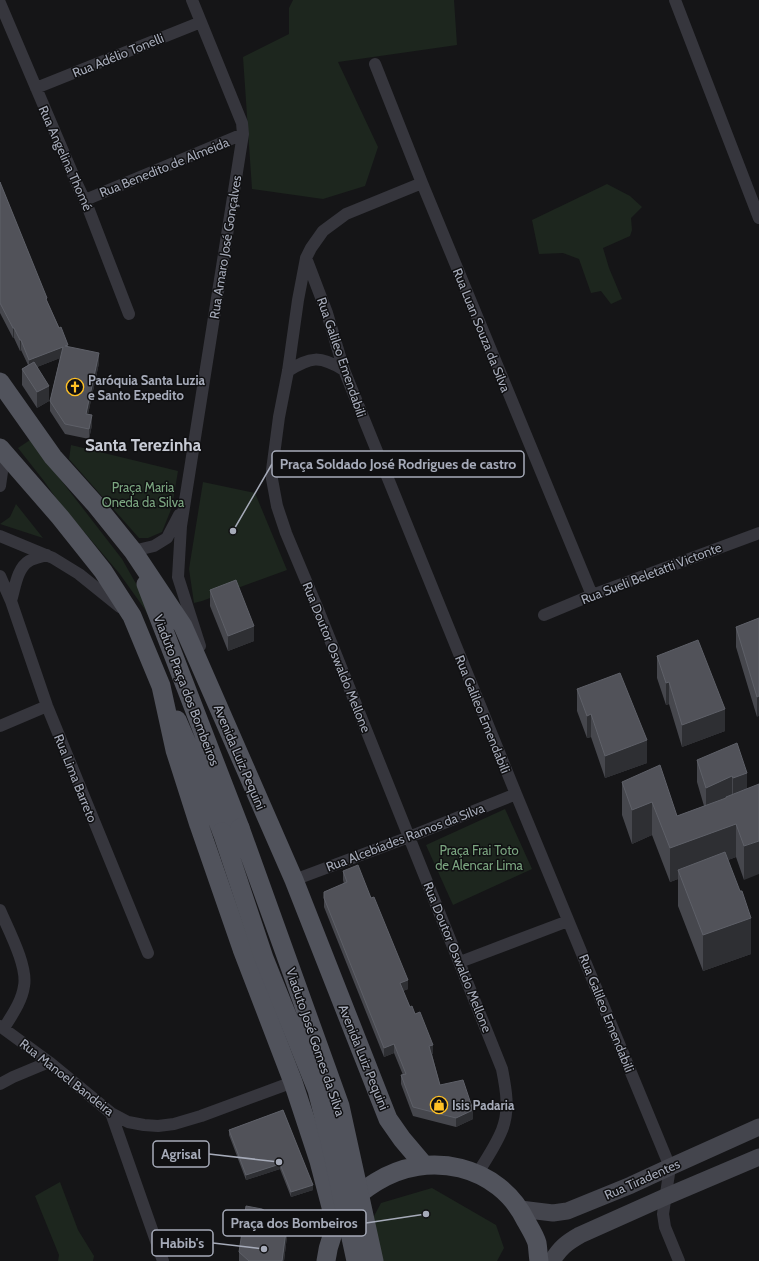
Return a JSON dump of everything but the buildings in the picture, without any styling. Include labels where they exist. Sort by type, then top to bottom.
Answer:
[{"type":"main road","name":"Avenida Luiz Pequini","points":[[0,382],[53,457],[96,505],[133,551],[183,626],[294,880],[388,1119],[402,1139],[424,1165]]},
{"type":"main road","points":[[0,448],[60,518],[102,571],[132,616],[161,686],[175,750],[198,826],[319,1160],[336,1226]]},
{"type":"main road","name":"Viaduto Praça dos Bombeiros","points":[[133,551],[240,828]]},
{"type":"main road","name":"Viaduto Praça dos Bombeiros","points":[[161,686],[192,755],[222,832]]},
{"type":"main road","name":"Viaduto José Gomes da Silva","points":[[240,828],[340,1106],[374,1261]]},
{"type":"main road","name":"Viaduto José Gomes da Silva","points":[[222,832],[264,958],[317,1090],[331,1145],[356,1261]]},
{"type":"main road","points":[[325,1259],[336,1226],[353,1200],[368,1187],[385,1176],[404,1168],[424,1165],[446,1165],[477,1174],[501,1188],[520,1209],[536,1242],[539,1261]]},
{"type":"street","name":"Rua Amaro José Gonçalves","points":[[192,0],[242,123],[244,134],[181,526],[178,577],[224,720]]},
{"type":"street","points":[[675,0],[759,218]]},
{"type":"street","name":"Rua Angelina Thomé","points":[[0,3],[85,200],[129,314]]},
{"type":"street","name":"Rua Adélio Tonelli","points":[[36,88],[201,22]]},
{"type":"street","name":"Rua Luan Souza da Silva","points":[[375,64],[422,183],[592,595]]},
{"type":"street","name":"Rua Benedito de Almeida","points":[[85,200],[244,134]]},
{"type":"street","name":"Rua Doutor Oswaldo Mellone","points":[[422,183],[346,214],[324,231],[311,248],[306,258],[298,300],[288,372],[279,416],[272,470],[272,485],[286,533],[502,1069],[506,1088],[506,1116],[502,1131],[477,1174]]},
{"type":"street","name":"Rua Galileo Emendabili","points":[[306,258],[327,313],[344,370],[568,921],[670,1166]]},
{"type":"street","points":[[288,372],[304,362],[314,359],[331,362],[344,370]]},
{"type":"street","points":[[0,458],[2,472],[0,486]]},
{"type":"street","name":"Rua Amaro José Gonçalves","points":[[133,551],[154,546],[167,538],[185,503]]},
{"type":"street","name":"Rua Sueli Beletatti Victonte","points":[[544,615],[592,595],[759,533]]},
{"type":"street","points":[[0,536],[54,558],[79,574],[132,616]]},
{"type":"street","points":[[11,601],[19,574],[28,561],[47,555]]},
{"type":"street","name":"Rua Lima Barreto","points":[[0,576],[11,601],[47,706],[148,953]]},
{"type":"street","points":[[0,726],[47,706]]},
{"type":"street","name":"Rua Alcebíades Ramos da Silva","points":[[294,880],[516,794]]},
{"type":"street","points":[[0,910],[24,966],[25,976],[25,986],[22,995],[2,1027]]},
{"type":"street","points":[[460,962],[568,921]]},
{"type":"street","name":"Rua Manoel Bandeira","points":[[2,1027],[111,1113],[128,1122],[158,1126],[174,1124],[201,1116],[292,1082]]},
{"type":"street","points":[[0,1084],[48,1062]]},
{"type":"street","points":[[111,1113],[163,1261]]},
{"type":"street","name":"Rua Tiradentes","points":[[520,1209],[553,1213],[567,1211],[631,1185],[670,1166],[759,1127]]},
{"type":"street","name":"Rua Tiradentes","points":[[552,1261],[559,1250],[568,1242],[580,1235],[759,1157]]},
{"type":"street","points":[[670,1166],[663,1214],[665,1227],[679,1261]]},
{"type":"green space","points":[[293,0],[454,0],[457,45],[338,62],[378,147],[365,186],[323,199],[252,189],[243,57],[289,34],[289,8]]},
{"type":"green space","points":[[607,184],[630,196],[642,207],[631,218],[632,230],[630,236],[603,248],[609,268],[622,299],[611,304],[601,291],[591,293],[579,259],[563,253],[539,254],[532,220]]},
{"type":"green space","points":[[30,440],[122,559],[147,603],[165,646],[144,608],[119,573],[58,501],[18,448]]},
{"type":"green space","name":"Praça Maria Oneda da Silva","points":[[71,445],[178,471],[172,507],[162,532],[148,538],[139,538],[69,459]]},
{"type":"green space","points":[[203,482],[255,493],[287,570],[194,603],[189,569]]},
{"type":"green space","points":[[16,504],[43,538],[0,524],[10,517]]},
{"type":"green space","name":"Praça Frai Toto de Alencar Lima","points":[[505,809],[532,869],[453,905],[426,845]]},
{"type":"green space","points":[[60,1182],[78,1230],[94,1256],[93,1261],[58,1261],[59,1255],[35,1196]]},
{"type":"green space","points":[[432,1188],[496,1225],[504,1248],[497,1261],[350,1261],[381,1203]]},
{"type":"place","name":"Paróquia Santa Luzia e Santo Expedito","points":[[75,387]]},
{"type":"place","name":"Praça Soldado José Rodrigues de castro","points":[[233,531]]},
{"type":"place","name":"Isis Padaria","points":[[439,1105]]},
{"type":"place","name":"Agrisal","points":[[279,1162]]},
{"type":"place","name":"Praça dos Bombeiros","points":[[426,1214]]},
{"type":"place","name":"Habib's","points":[[264,1249]]},
{"type":"district","name":"Santa Terezinha","points":[[143,445]]}]
